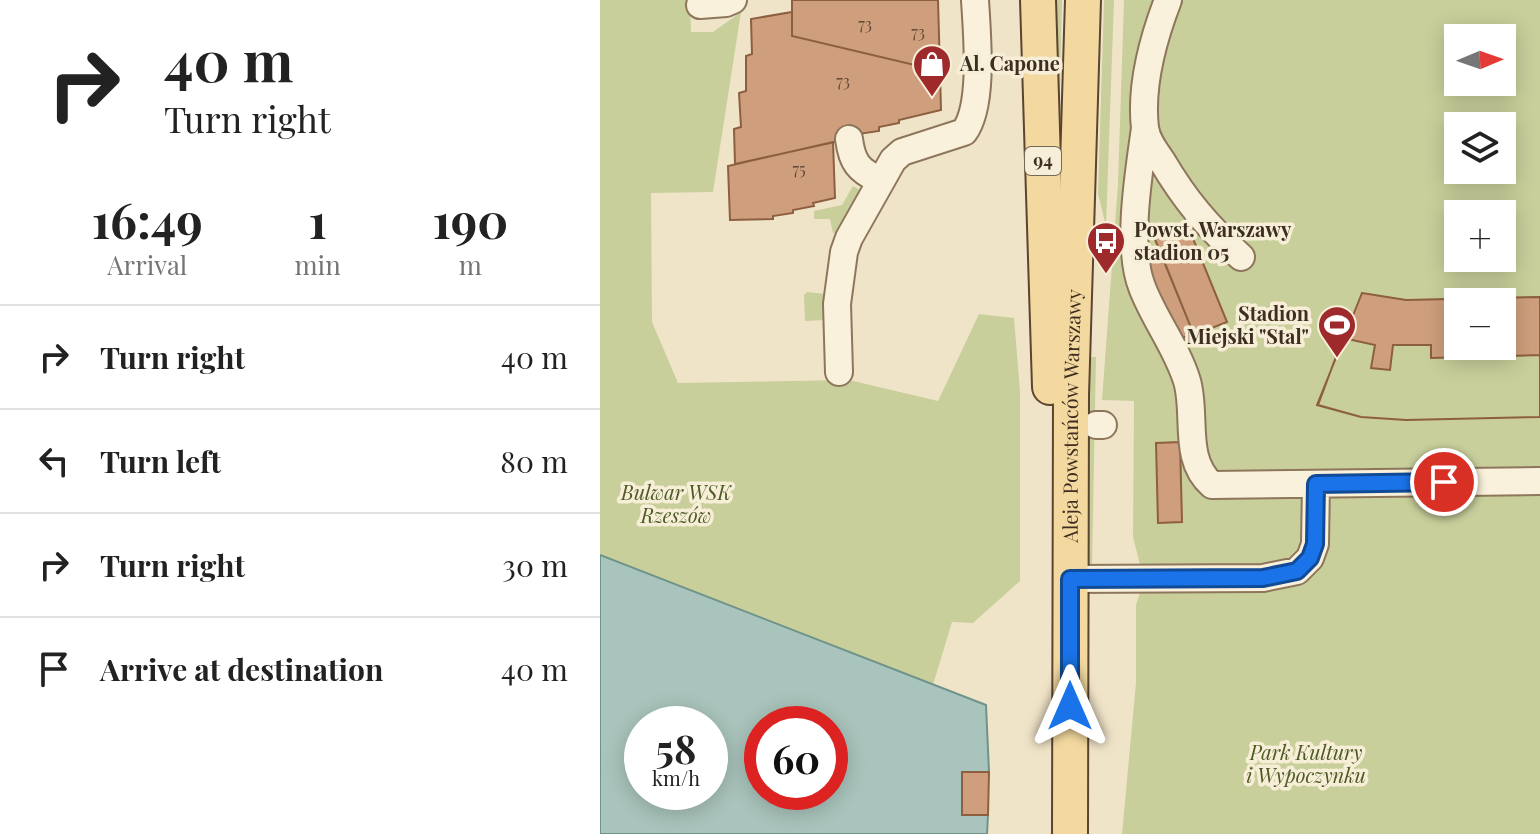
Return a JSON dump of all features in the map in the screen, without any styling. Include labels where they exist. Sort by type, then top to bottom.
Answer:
[{"type":"main road","name":"Aleja Powstańców Warszawy","points":[[1038,0],[1050,376],[1050,834]]},
{"type":"main road","name":"Aleja Powstańców Warszawy","points":[[1070,834],[1071,395],[1083,0]]},
{"type":"lane","points":[[700,5],[733,0]]},
{"type":"lane","points":[[839,372],[837,304],[844,252],[879,180],[902,152],[964,132],[970,124],[977,94],[975,0]]},
{"type":"lane","points":[[1168,0],[1155,33],[1147,78],[1136,232],[1137,272],[1142,289],[1187,379],[1198,467],[1203,478],[1212,485],[1540,481]]},
{"type":"lane","points":[[1145,128],[1149,142],[1179,190],[1208,227],[1241,257]]},
{"type":"lane","points":[[849,139],[853,162],[865,174],[879,180]]},
{"type":"lane","points":[[1070,579],[1263,578],[1297,571],[1310,558],[1315,544],[1316,484]]},
{"type":"green space","name":"Bulwar WSK Rzeszów","points":[[600,0],[690,0],[691,32],[713,32],[741,12],[713,192],[651,193],[652,322],[678,383],[849,380],[938,401],[979,314],[1014,318],[1020,391],[1020,581],[973,623],[952,622],[933,685],[600,555]]},
{"type":"green space","points":[[1049,0],[1062,0],[1059,129]]},
{"type":"green space","points":[[1104,0],[1114,0],[1106,226],[1098,194]]},
{"type":"green space","name":"Stadion Miejski \"Stal\"","points":[[1124,0],[1540,0],[1540,834],[1122,834],[1136,683],[1136,605],[1141,589],[1141,569],[1133,537],[1134,401],[1102,400],[1118,184]]},
{"type":"green space","points":[[853,186],[864,192],[839,232],[833,233],[830,219],[814,219],[814,211],[842,205]]},
{"type":"green space","points":[[807,292],[827,294],[826,320],[805,321],[804,295]]},
{"type":"green space","points":[[1085,357],[1096,357],[1092,568],[1085,558]]},
{"type":"water","points":[[600,555],[986,705],[989,772],[963,772],[962,814],[988,815],[987,834],[600,834]]},
{"type":"building","points":[[792,0],[938,0],[940,71],[792,36]]},
{"type":"building","points":[[792,12],[792,36],[940,71],[941,110],[899,120],[899,123],[879,127],[879,131],[858,134],[858,137],[735,164],[734,129],[741,127],[739,93],[746,91],[746,56],[752,54],[751,19]]},
{"type":"building","points":[[833,142],[835,198],[793,210],[793,213],[773,216],[773,219],[730,220],[728,166]]},
{"type":"building","points":[[1187,224],[1227,322],[1194,335],[1154,237]]},
{"type":"building","points":[[1158,246],[1194,335],[1174,339],[1142,258]]},
{"type":"building","points":[[1362,293],[1406,300],[1444,299],[1444,360],[1516,360],[1516,298],[1540,297],[1540,417],[1406,420],[1361,417],[1317,405]]},
{"type":"building","points":[[1343,338],[1375,345],[1371,368],[1390,370],[1393,345],[1431,345],[1431,358],[1444,360],[1516,360],[1516,356],[1540,355],[1540,417],[1406,420],[1361,417],[1318,405]]},
{"type":"building","points":[[1180,442],[1182,522],[1158,523],[1156,443]]},
{"type":"building","points":[[962,772],[989,772],[988,815],[962,815]]},
{"type":"place","name":"Al. Capone","points":[[932,98]]},
{"type":"place","name":"Powst. Warszawy stadion 05","points":[[1106,275]]},
{"type":"place","name":"Stadion Miejski \"Stal\"","points":[[1337,359]]},
{"type":"route","points":[[1070,706],[1070,579],[1263,578],[1283,575],[1297,571],[1310,558],[1315,544],[1316,484],[1444,482]]},
{"type":"park label","name":"Park Kultury i Wypoczynku","points":[[1306,764]]}]
